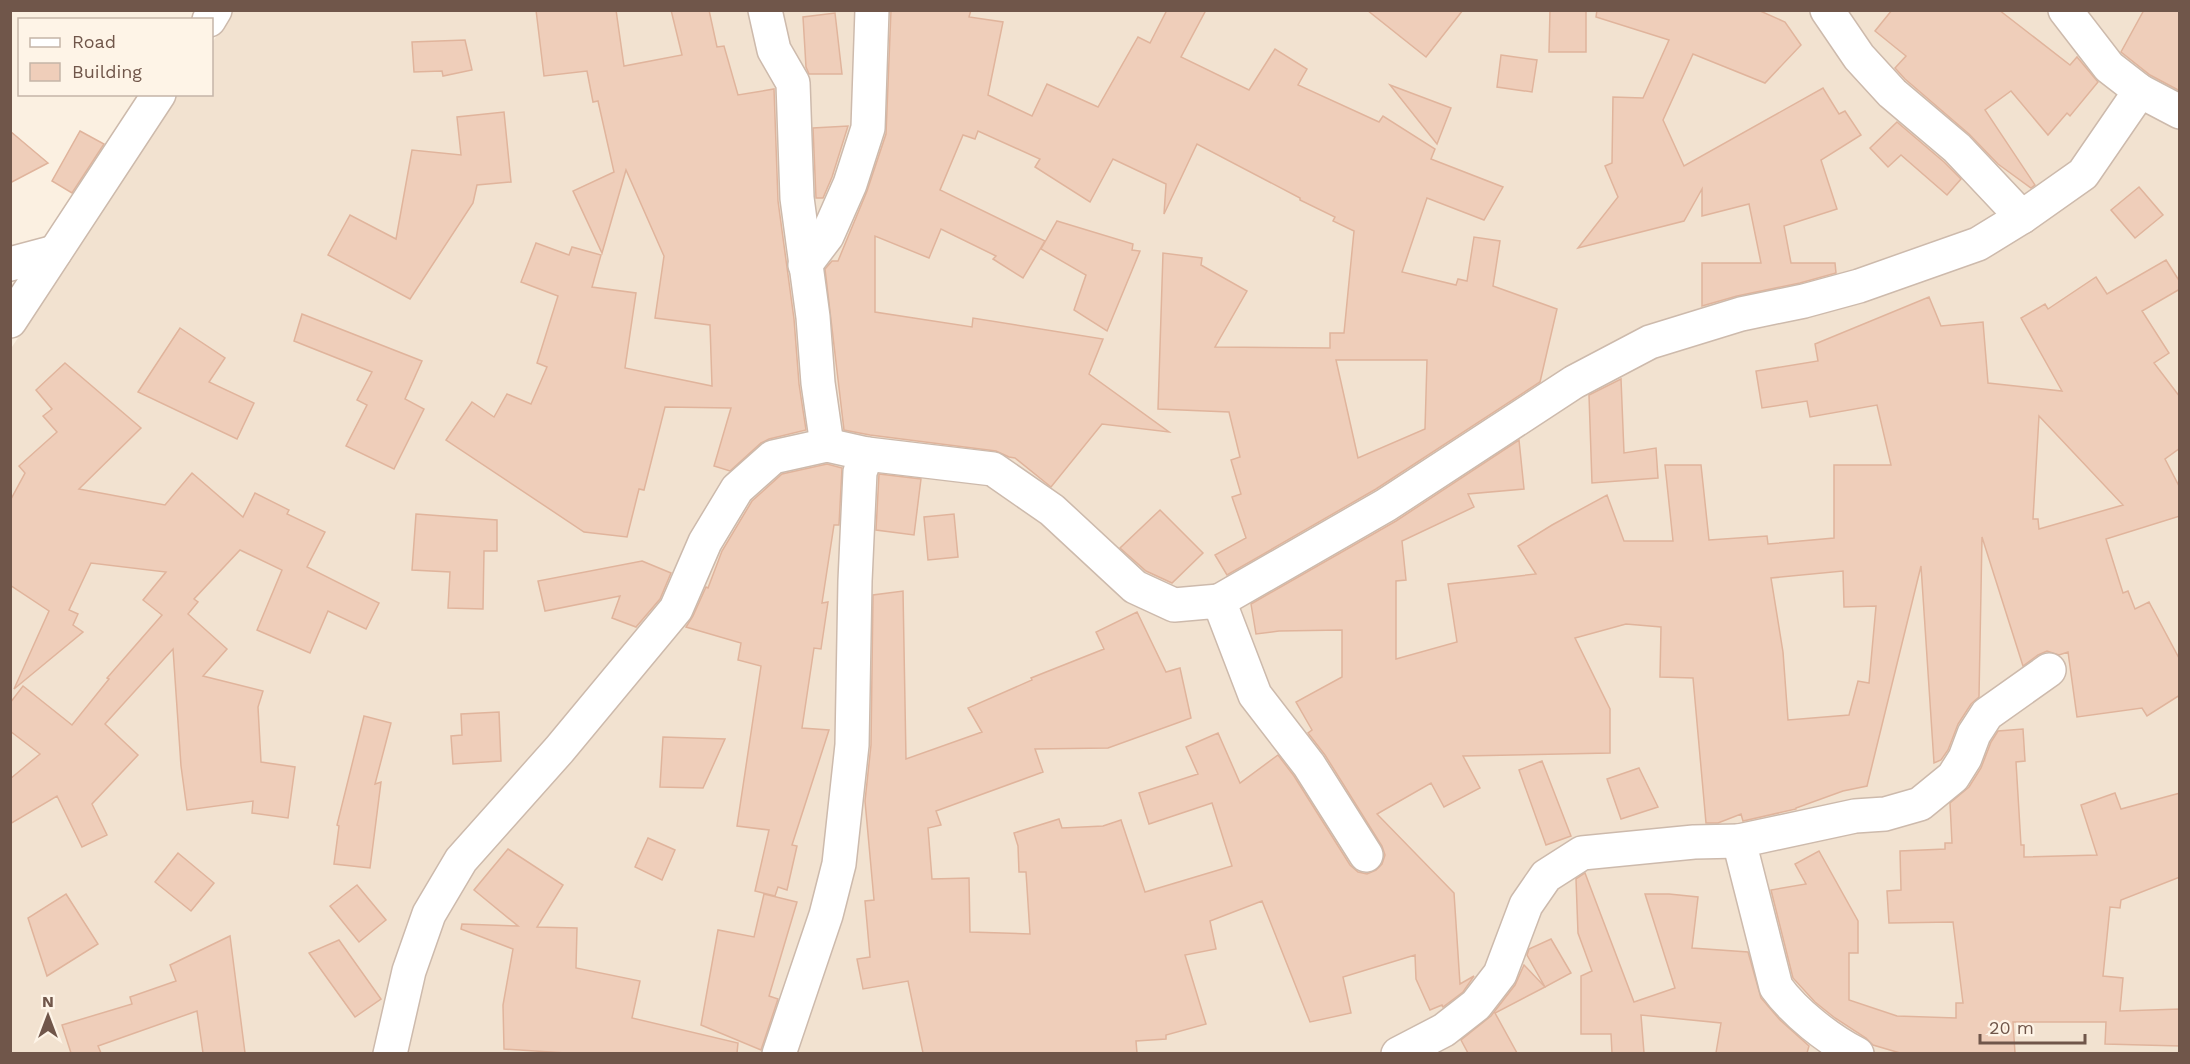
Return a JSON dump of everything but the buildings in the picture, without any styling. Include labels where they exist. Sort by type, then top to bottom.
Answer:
[{"type":"street","points":[[765,10],[774,50],[793,83],[796,198],[813,317],[818,383],[827,446]]},
{"type":"street","points":[[804,265],[827,236],[850,183],[868,128],[872,10]]},
{"type":"street","points":[[1827,10],[1859,57],[1892,93],[1957,148],[2022,217]]},
{"type":"street","points":[[2065,10],[2109,67],[2140,91],[2180,112]]},
{"type":"street","points":[[390,1053],[409,971],[429,914],[461,860],[559,750],[676,609],[705,542],[737,489],[773,457],[827,446],[867,454],[993,469],[1052,510],[1135,587],[1174,605],[1219,601],[1386,505],[1574,382],[1650,342],[1741,314],[1859,286],[1978,244],[2022,217],[2083,174],[2140,91]]},
{"type":"street","points":[[10,321],[158,96]]},
{"type":"street","points":[[10,264],[55,252]]},
{"type":"street","points":[[779,1053],[826,915],[839,864],[852,745],[855,581],[860,472],[867,454]]},
{"type":"street","points":[[1219,601],[1255,695],[1310,765],[1366,855]]},
{"type":"street","points":[[1398,1053],[1444,1030],[1476,1005],[1500,974],[1526,905],[1546,876],[1582,853],[1694,842],[1738,841],[1855,816],[1885,814],[1920,804],[1953,777],[1965,758],[1974,734],[1987,714],[2049,670]]},
{"type":"street","points":[[1738,841],[1776,987],[1788,1003],[1834,1042],[1857,1053]]},
{"type":"shaded area","points":[[233,11],[2179,11],[2179,1053],[11,1053],[10,350],[177,96],[213,96],[213,41]]}]
